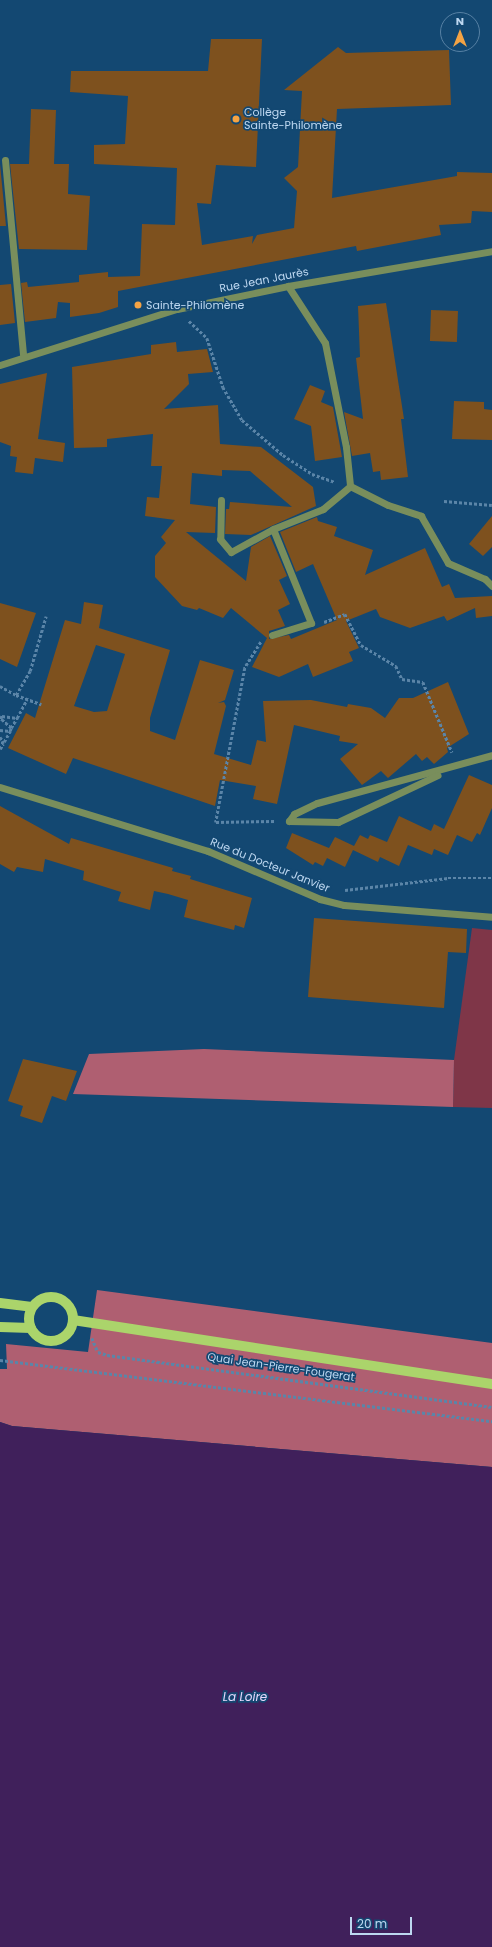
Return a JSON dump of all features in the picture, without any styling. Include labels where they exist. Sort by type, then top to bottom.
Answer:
[{"type":"main road","points":[[54,1297],[70,1307],[73,1320],[66,1334],[52,1341],[42,1339],[31,1328],[29,1317],[32,1306],[42,1299],[54,1297]]},
{"type":"main road","points":[[0,1303],[32,1306]]},
{"type":"main road","name":"Quai Jean-Pierre-Fougerat","points":[[73,1320],[492,1384]]},
{"type":"main road","points":[[0,1327],[31,1328]]},
{"type":"street","points":[[4,160],[23,356]]},
{"type":"street","name":"Rue Jean Jaurès","points":[[0,365],[23,356],[177,309],[288,286],[492,251]]},
{"type":"street","points":[[288,286],[325,343],[337,394],[350,486]]},
{"type":"street","points":[[221,500],[220,539],[231,552],[273,529],[323,509],[350,486]]},
{"type":"street","points":[[350,486],[388,505],[421,516],[448,563],[485,579],[492,586]]},
{"type":"street","points":[[272,635],[311,623],[273,529]]},
{"type":"street","points":[[289,820],[294,814],[316,803],[457,766],[492,754]]},
{"type":"street","points":[[289,820],[338,822],[457,766]]},
{"type":"street","name":"Rue du Docteur Janvier","points":[[0,787],[208,852],[320,899],[344,905],[492,917]]},
{"type":"path","points":[[177,309],[207,338],[223,387],[242,420],[282,455],[312,474],[350,486]]},
{"type":"path","points":[[444,501],[492,505]]},
{"type":"path","points":[[311,623],[325,622],[345,614],[361,645],[396,666],[402,679],[423,682],[457,766]]},
{"type":"path","points":[[16,695],[30,671],[46,616]]},
{"type":"path","points":[[272,635],[260,642],[246,668],[216,822],[289,820]]},
{"type":"path","points":[[0,686],[16,695],[41,704]]},
{"type":"path","points":[[0,749],[27,699]]},
{"type":"path","points":[[11,729],[0,718],[17,718]]},
{"type":"path","points":[[0,730],[11,729]]},
{"type":"path","points":[[0,737],[2,743]]},
{"type":"path","points":[[320,899],[323,895],[370,885],[492,878]]},
{"type":"path","name":"Quai Jean-Pierre-Fougerat","points":[[91,1323],[93,1346],[98,1352],[107,1355],[492,1407]]},
{"type":"path","points":[[0,1360],[492,1421]]},
{"type":"shaded area","points":[[472,928],[492,930],[492,1108],[453,1107],[454,1060]]},
{"type":"shaded area","points":[[204,1049],[454,1060],[453,1107],[73,1094],[89,1054]]},
{"type":"shaded area","points":[[97,1290],[492,1343],[492,1467],[12,1426],[0,1422],[0,1369],[7,1369],[6,1344],[88,1352]]},
{"type":"water","name":"La Loire","points":[[0,1422],[12,1426],[492,1467],[492,1947],[0,1947]]},
{"type":"building","points":[[211,39],[262,39],[256,167],[216,165],[211,204],[197,203],[202,245],[253,236],[252,244],[257,235],[294,228],[297,191],[284,178],[298,167],[302,91],[284,90],[338,47],[346,53],[440,50],[440,52],[449,52],[451,105],[337,109],[332,198],[457,176],[457,172],[492,173],[492,212],[472,211],[471,223],[439,225],[441,235],[357,251],[356,246],[118,291],[118,307],[99,313],[70,317],[70,303],[58,302],[56,318],[25,322],[21,283],[27,282],[28,287],[79,282],[79,275],[108,272],[108,277],[140,276],[142,224],[175,225],[177,168],[94,164],[94,145],[125,144],[128,96],[70,92],[71,71],[208,71]]},
{"type":"building","points":[[31,109],[56,110],[54,164],[69,164],[68,194],[90,196],[87,250],[19,249],[10,164],[29,164]]},
{"type":"building","points":[[0,164],[6,226],[0,226]]},
{"type":"building","points":[[11,284],[15,323],[0,325],[0,285]]},
{"type":"building","points":[[386,303],[404,419],[401,419],[408,477],[381,480],[380,471],[373,472],[370,453],[352,456],[344,412],[363,419],[356,358],[360,357],[358,306]]},
{"type":"building","points":[[431,310],[458,311],[457,342],[430,341]]},
{"type":"building","points":[[176,342],[177,352],[207,349],[213,372],[188,374],[189,384],[164,409],[218,405],[220,444],[261,447],[313,487],[316,506],[251,535],[225,534],[226,509],[229,509],[230,502],[292,507],[250,471],[222,470],[222,476],[192,473],[190,504],[216,507],[215,533],[186,532],[246,581],[251,547],[270,536],[287,576],[279,580],[290,604],[278,610],[285,626],[269,631],[269,639],[289,635],[291,639],[337,620],[313,564],[296,572],[280,532],[317,517],[318,521],[337,527],[334,536],[373,550],[365,575],[425,548],[442,587],[449,584],[455,598],[492,596],[492,616],[476,618],[475,608],[447,621],[444,616],[410,628],[380,617],[376,609],[346,621],[359,648],[349,652],[353,661],[313,677],[308,664],[279,677],[252,667],[267,638],[231,608],[223,618],[199,608],[197,610],[182,606],[155,577],[155,556],[166,543],[161,537],[175,520],[145,516],[147,497],[159,498],[162,466],[151,466],[153,434],[107,439],[107,447],[74,448],[72,367],[151,354],[151,345]]},
{"type":"building","points":[[47,373],[38,439],[65,443],[63,462],[35,458],[33,474],[15,472],[17,457],[10,456],[11,446],[0,442],[0,384]]},
{"type":"building","points":[[310,385],[325,391],[321,402],[333,407],[342,457],[315,461],[311,426],[294,419]]},
{"type":"building","points":[[454,401],[484,402],[484,409],[492,410],[492,440],[452,439]]},
{"type":"building","points":[[492,516],[492,547],[483,556],[469,544]]},
{"type":"building","points":[[84,602],[103,605],[99,628],[170,650],[150,718],[150,731],[175,740],[200,660],[234,670],[225,700],[218,703],[224,702],[226,706],[214,754],[251,765],[257,740],[266,742],[263,701],[311,700],[347,707],[348,704],[371,708],[385,718],[399,698],[413,698],[448,682],[469,734],[447,748],[448,752],[434,764],[427,757],[422,761],[416,754],[388,778],[381,771],[362,785],[340,759],[358,744],[339,741],[340,736],[294,725],[277,804],[253,799],[256,786],[220,780],[215,806],[73,758],[66,774],[8,748],[26,713],[35,718],[65,620],[81,624]],"holes":[[[96,645],[125,654],[107,711],[94,712],[74,706]]]},
{"type":"building","points":[[0,603],[36,613],[17,667],[0,659]]},
{"type":"building","points":[[469,775],[492,785],[492,808],[480,835],[477,833],[472,842],[457,835],[448,855],[434,849],[432,855],[408,845],[399,866],[380,857],[378,862],[353,850],[345,867],[327,858],[323,866],[315,862],[313,865],[286,848],[292,833],[329,848],[335,837],[354,846],[360,835],[368,839],[370,835],[387,842],[399,816],[431,831],[434,824],[444,829]]},
{"type":"building","points":[[0,806],[69,844],[71,838],[173,868],[172,871],[191,876],[190,879],[252,898],[244,928],[235,925],[234,930],[184,917],[188,900],[154,891],[150,910],[118,901],[121,892],[83,880],[84,871],[45,859],[43,872],[17,867],[14,872],[0,864]]},
{"type":"building","points":[[314,918],[467,929],[466,953],[448,952],[444,1008],[308,997]]},
{"type":"building","points":[[23,1059],[77,1071],[66,1101],[52,1096],[42,1123],[20,1116],[23,1106],[8,1101]]},
{"type":"place","name":"Collège Sainte-Philomène","points":[[236,119]]},
{"type":"place","name":"Sainte-Philomène","points":[[138,305]]}]
